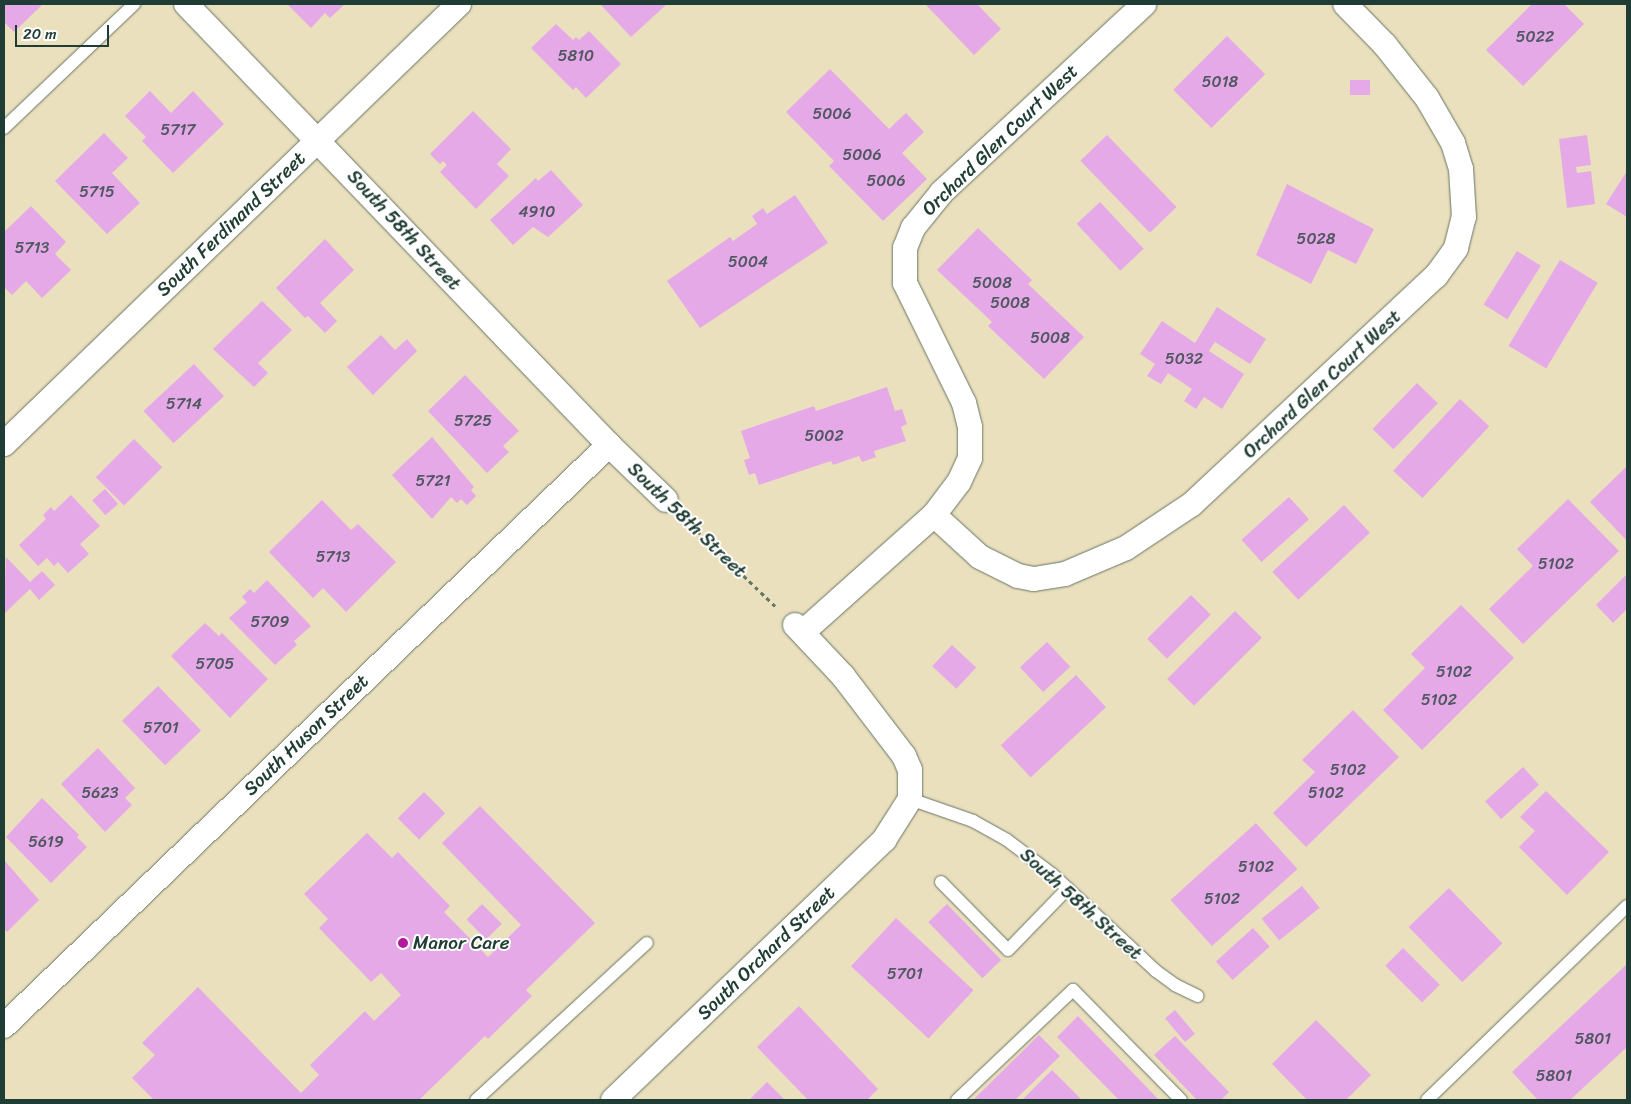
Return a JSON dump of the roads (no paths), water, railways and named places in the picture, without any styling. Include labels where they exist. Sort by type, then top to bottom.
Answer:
[{"type":"street","name":"South 58th Street","points":[[186,4],[319,139],[609,445],[666,500]]},
{"type":"street","name":"South Ferdinand Street","points":[[4,444],[459,4]]},
{"type":"street","name":"Orchard Glen Court West","points":[[910,799],[910,770],[904,756],[872,711],[799,628],[934,515],[965,471],[971,438],[968,415],[959,389],[915,310],[905,283],[905,248],[913,228],[949,186],[1144,4]]},
{"type":"street","name":"Orchard Glen Court West","points":[[934,515],[980,558],[1018,576],[1034,579],[1065,574],[1126,548],[1192,504],[1436,276],[1456,248],[1464,217],[1461,169],[1453,142],[1427,98],[1385,45],[1346,4]]},
{"type":"street","name":"South Huson Street","points":[[4,1026],[609,445]]},
{"type":"street","name":"South Orchard Street","points":[[613,1100],[884,840],[910,799]]},
{"type":"lane","points":[[4,128],[134,4]]},
{"type":"lane","name":"South 58th Street","points":[[910,799],[988,829],[1027,854],[1068,888],[1156,971],[1175,986],[1198,996]]},
{"type":"lane","points":[[942,882],[1008,950],[1068,888]]},
{"type":"lane","points":[[1427,1100],[1627,906]]},
{"type":"lane","points":[[476,1100],[646,943]]},
{"type":"lane","points":[[958,1100],[1073,990],[1181,1100]]},
{"type":"place","name":"Manor Care","points":[[403,943]]}]
